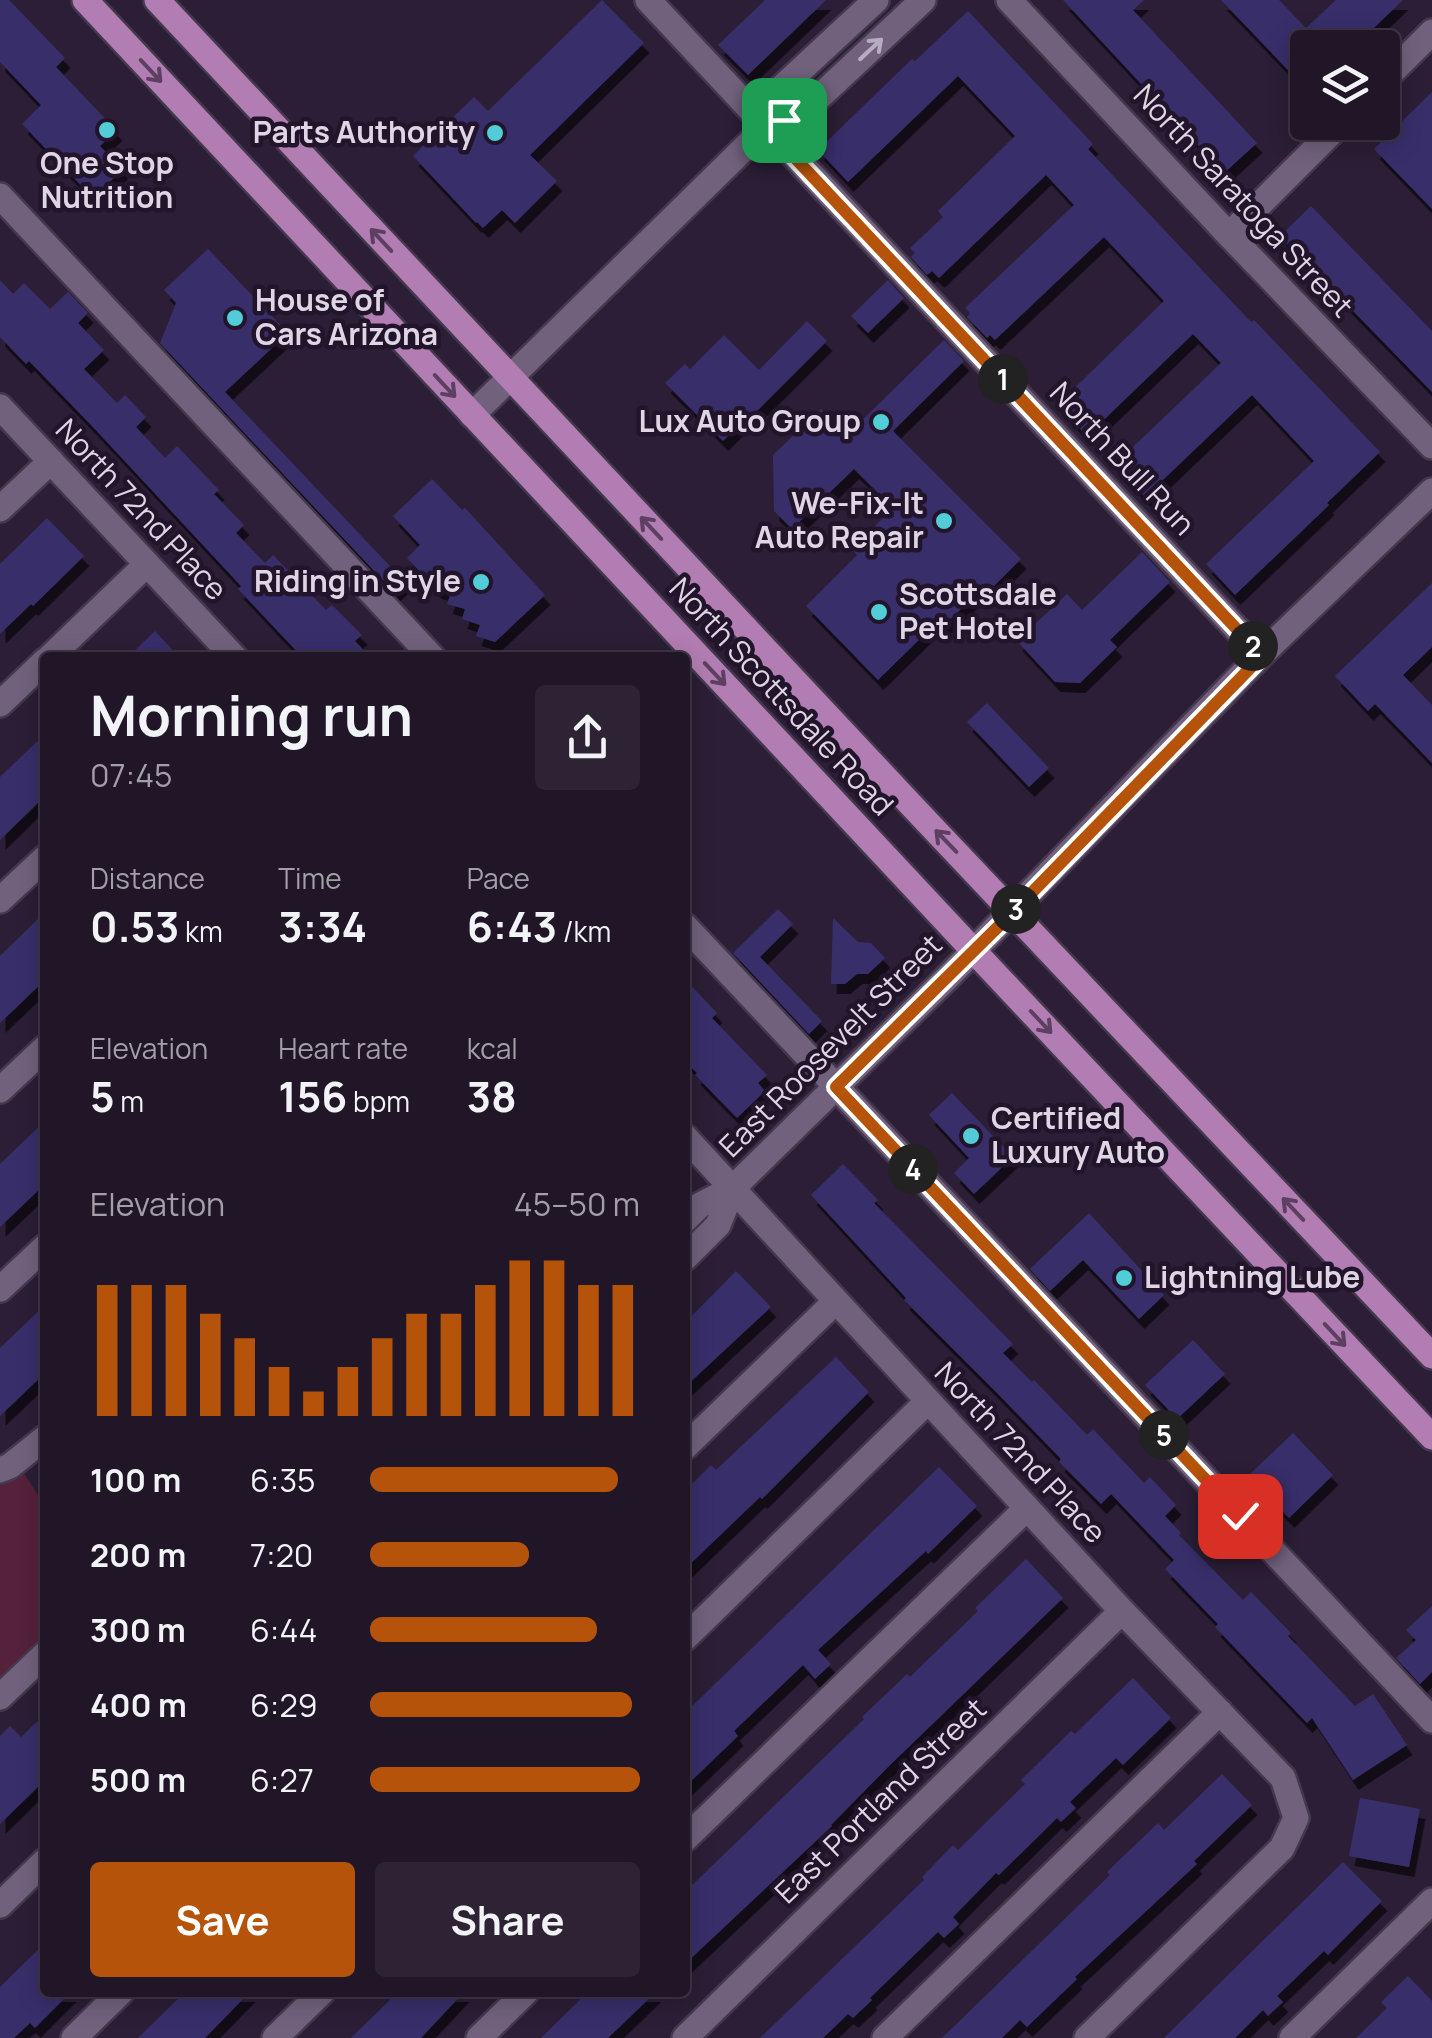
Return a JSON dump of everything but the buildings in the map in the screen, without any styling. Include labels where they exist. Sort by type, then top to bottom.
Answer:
[{"type":"main road","name":"North Scottsdale Road","points":[[85,0],[1432,1437]]},
{"type":"main road","name":"North Scottsdale Road","points":[[157,0],[1432,1356]]},
{"type":"street","name":"North Bull Run","points":[[648,0],[1262,656]]},
{"type":"street","points":[[766,127],[778,92],[876,0]]},
{"type":"street","points":[[472,415],[766,127],[800,115],[923,0]]},
{"type":"street","name":"North Saratoga Street","points":[[1009,0],[1432,446]]},
{"type":"street","points":[[1400,64],[1432,32]]},
{"type":"street","points":[[1229,235],[1324,140]]},
{"type":"street","points":[[0,196],[427,652]]},
{"type":"street","name":"North 72nd Place","points":[[0,407],[229,652]]},
{"type":"street","points":[[0,509],[51,461]]},
{"type":"street","name":"East Roosevelt Street","points":[[690,1215],[700,1205],[733,1188],[1013,912],[1262,656],[1432,491]]},
{"type":"street","points":[[54,652],[147,564]]},
{"type":"street","points":[[0,704],[40,666]]},
{"type":"street","points":[[0,900],[40,863]]},
{"type":"street","points":[[690,931],[1432,1720]]},
{"type":"street","points":[[0,1090],[40,1053]]},
{"type":"street","name":"North 72nd Place","points":[[690,1142],[1122,1611],[1283,1778],[1296,1818],[1282,1848],[1087,2038]]},
{"type":"street","name":"East Roosevelt Street","points":[[690,1253],[718,1226],[733,1188]]},
{"type":"street","points":[[0,1289],[40,1251]]},
{"type":"street","points":[[690,1442],[836,1301]]},
{"type":"street","points":[[690,1633],[928,1401]]},
{"type":"street","points":[[0,1470],[40,1442]]},
{"type":"street","points":[[690,1834],[1027,1508]]},
{"type":"street","name":"East Portland Street","points":[[685,2038],[1122,1611]]},
{"type":"street","points":[[0,1698],[40,1659]]},
{"type":"street","points":[[885,2038],[1220,1712]]},
{"type":"street","points":[[0,1905],[40,1866]]},
{"type":"street","points":[[1292,2038],[1432,1901]]},
{"type":"street","points":[[74,2038],[116,1997]]},
{"type":"street","points":[[276,2038],[317,1997]]},
{"type":"street","points":[[479,2038],[521,1997]]},
{"type":"shaded area","points":[[16,1461],[40,1498],[40,1647],[0,1686],[0,1470]]},
{"type":"place","name":"One Stop Nutrition","points":[[107,130]]},
{"type":"place","name":"Parts Authority","points":[[495,133]]},
{"type":"place","name":"House of Cars Arizona","points":[[235,318]]},
{"type":"place","name":"Lux Auto Group","points":[[881,422]]},
{"type":"place","name":"We-Fix-It Auto Repair","points":[[944,521]]},
{"type":"place","name":"Riding in Style","points":[[481,582]]},
{"type":"place","name":"Scottsdale Pet Hotel","points":[[879,612]]},
{"type":"place","name":"Certified Luxury Auto","points":[[971,1136]]},
{"type":"place","name":"Lightning Lube","points":[[1124,1278]]},
{"type":"route","points":[[784,120],[766,127],[1262,656],[836,1087],[1240,1516]]}]
